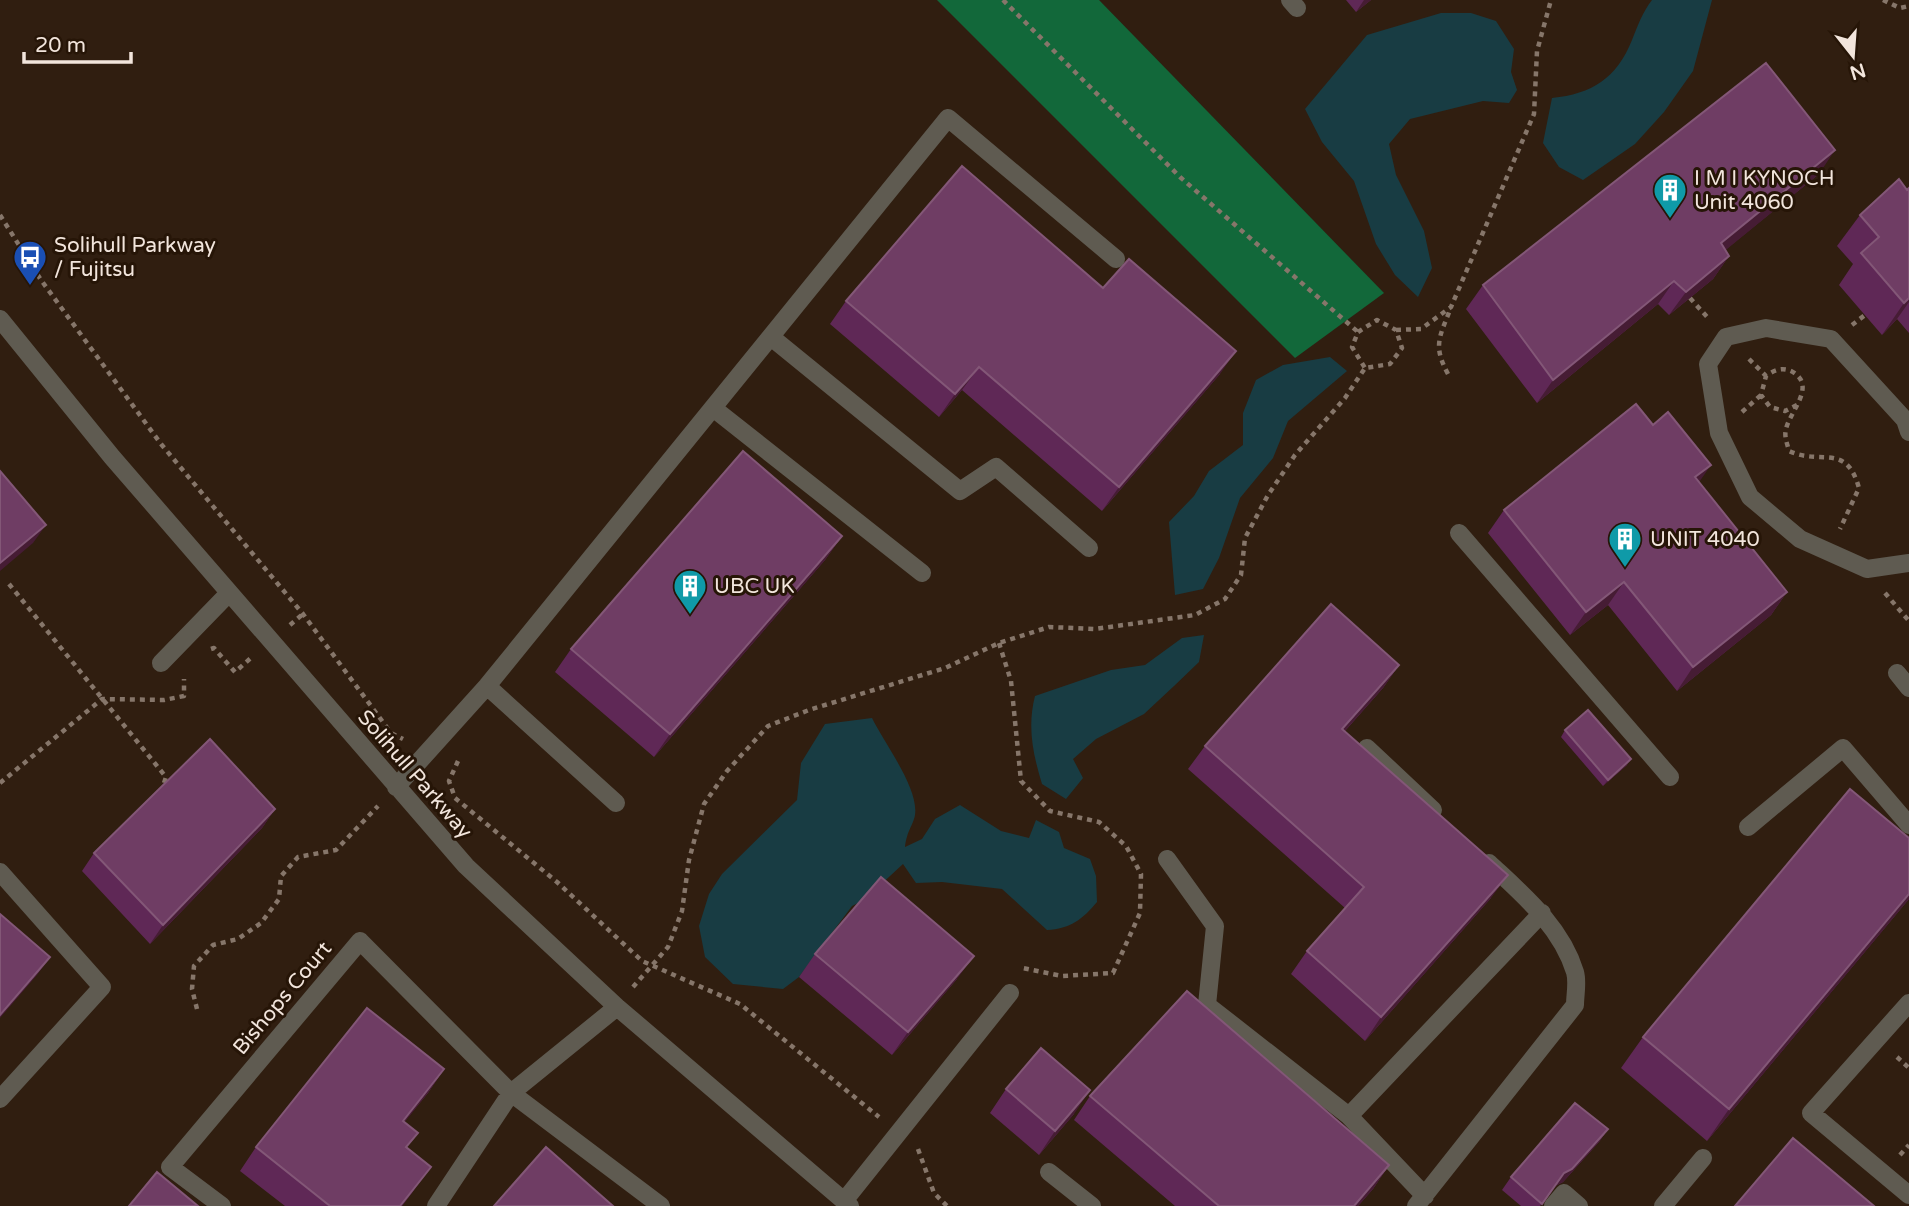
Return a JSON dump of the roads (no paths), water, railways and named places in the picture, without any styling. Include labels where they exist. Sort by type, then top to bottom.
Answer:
[{"type":"street","points":[[396,788],[487,686],[948,118],[1116,259]]},
{"type":"street","name":"Solihull Parkway","points":[[0,319],[229,593],[466,866],[617,1007],[847,1204]]},
{"type":"street","points":[[1909,432],[1905,420],[1832,339],[1766,328],[1726,337],[1708,364],[1718,433],[1750,498],[1800,539],[1867,569],[1909,563]]},
{"type":"street","points":[[771,337],[960,491],[996,467],[1089,548]]},
{"type":"street","points":[[713,408],[922,573]]},
{"type":"street","points":[[1460,533],[1670,777]]},
{"type":"street","points":[[161,663],[229,593]]},
{"type":"street","points":[[1897,673],[1909,688]]},
{"type":"street","points":[[487,686],[616,803]]},
{"type":"street","points":[[1367,748],[1445,821]]},
{"type":"street","points":[[1748,827],[1843,748],[1909,825]]},
{"type":"street","points":[[1167,859],[1215,926],[1207,1005],[1349,1116],[1420,1201],[1575,1005],[1576,974],[1542,913],[1474,849]]},
{"type":"street","points":[[0,872],[102,987],[0,1099]]},
{"type":"street","points":[[1349,1116],[1542,913]]},
{"type":"street","name":"Bishops Court","points":[[222,1206],[170,1167],[360,941],[511,1093],[661,1206]]},
{"type":"street","points":[[847,1204],[1010,993]]},
{"type":"street","points":[[1909,1003],[1811,1113],[1909,1195]]},
{"type":"street","points":[[436,1206],[511,1093],[617,1007]]},
{"type":"street","points":[[1663,1206],[1703,1158]]},
{"type":"street","points":[[1049,1172],[1092,1206]]},
{"type":"street","points":[[1553,1206],[1564,1193],[1579,1206]]},
{"type":"water","points":[[1652,0],[1712,0],[1693,71],[1664,112],[1635,144],[1583,180],[1559,167],[1543,143],[1552,98],[1579,93],[1611,74],[1626,53]]},
{"type":"water","points":[[1441,13],[1471,13],[1496,21],[1514,49],[1511,72],[1517,90],[1509,103],[1483,101],[1410,119],[1389,144],[1396,175],[1424,231],[1432,268],[1418,297],[1395,275],[1376,244],[1354,181],[1322,142],[1305,109],[1367,35]]},
{"type":"water","points":[[1330,357],[1347,371],[1288,421],[1273,458],[1240,498],[1219,558],[1203,589],[1175,595],[1169,522],[1194,496],[1209,471],[1243,445],[1243,413],[1256,380],[1283,365]]},
{"type":"water","points":[[1204,635],[1199,662],[1174,686],[1144,714],[1096,739],[1073,759],[1083,778],[1066,799],[1042,784],[1032,740],[1031,719],[1035,696],[1111,670],[1145,665],[1182,638]]},
{"type":"water","points":[[872,718],[912,792],[915,815],[905,847],[922,839],[935,819],[960,805],[1001,831],[1029,838],[1036,820],[1059,832],[1064,848],[1090,859],[1096,876],[1097,902],[1075,922],[1063,928],[1047,930],[1002,889],[942,882],[916,883],[903,864],[864,900],[852,906],[799,977],[783,989],[733,984],[705,957],[699,926],[709,894],[722,874],[797,800],[801,763],[825,724]]},
{"type":"place","name":"I M I KYNOCH Unit 4060","points":[[1670,220]]},
{"type":"place","name":"Solihull Parkway / Fujitsu","points":[[30,287]]},
{"type":"place","name":"UNIT 4040","points":[[1625,569]]},
{"type":"place","name":"UBC UK","points":[[690,616]]}]
